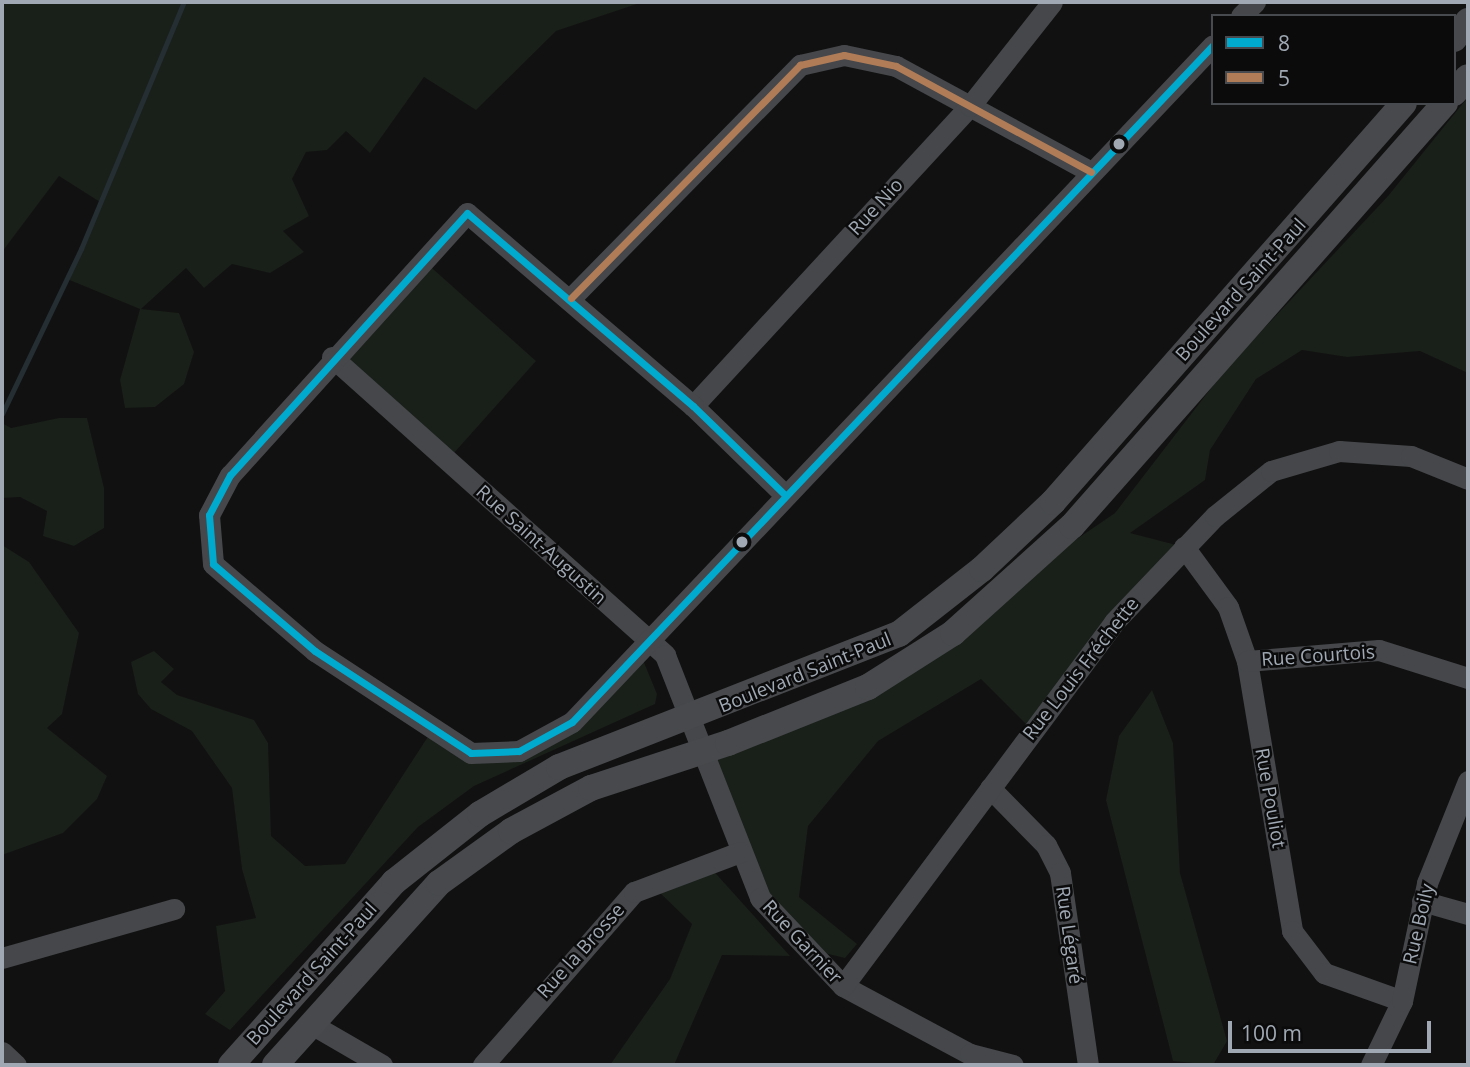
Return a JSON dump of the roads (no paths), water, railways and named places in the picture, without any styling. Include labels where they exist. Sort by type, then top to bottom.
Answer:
[{"type":"main road","points":[[1456,36],[1468,21]]},
{"type":"main road","points":[[1456,91],[1468,77]]},
{"type":"main road","name":"Boulevard Saint-Paul","points":[[231,1065],[394,882],[480,814],[559,767],[692,719],[900,634],[982,569],[1053,502],[1402,105]]},
{"type":"main road","name":"Boulevard Saint-Paul","points":[[275,1065],[439,883],[511,831],[591,788],[707,757],[868,687],[953,633],[1072,526],[1443,105]]},
{"type":"street","name":"Rue Nio","points":[[693,405],[970,106],[1052,2]]},
{"type":"street","points":[[785,495],[693,405],[571,298],[467,213],[332,357],[230,475],[209,515],[213,564],[315,651],[471,753],[519,751],[572,722],[1211,47]]},
{"type":"street","points":[[571,298],[800,65],[844,55],[896,66],[1091,172]]},
{"type":"street","name":"Rue Saint-Augustin","points":[[332,357],[647,642],[665,655],[707,757]]},
{"type":"street","name":"Rue Louis Fréchette","points":[[843,986],[1114,622],[1184,547],[1270,471],[1339,451],[1411,456],[1468,479]]},
{"type":"street","name":"Rue Pouliot","points":[[1184,547],[1228,607],[1247,661],[1292,931],[1324,973],[1402,1001]]},
{"type":"street","name":"Rue Courtois","points":[[1247,661],[1379,650],[1468,678]]},
{"type":"street","name":"Rue Garnier","points":[[707,757],[740,852],[760,898],[843,986],[970,1055],[1013,1065]]},
{"type":"street","name":"Rue Boily","points":[[1371,1065],[1402,1001],[1422,901],[1468,781]]},
{"type":"street","name":"Rue Légaré","points":[[990,788],[1046,845],[1060,873],[1088,1065]]},
{"type":"street","name":"Rue la Brosse","points":[[483,1065],[634,892],[740,852]]},
{"type":"street","points":[[1422,901],[1468,914]]},
{"type":"street","points":[[2,958],[174,909]]},
{"type":"street","points":[[313,1024],[382,1065]]},
{"type":"street","points":[[2,1052],[16,1065]]},
{"type":"waterway","points":[[2,414],[81,249],[184,2]]}]
